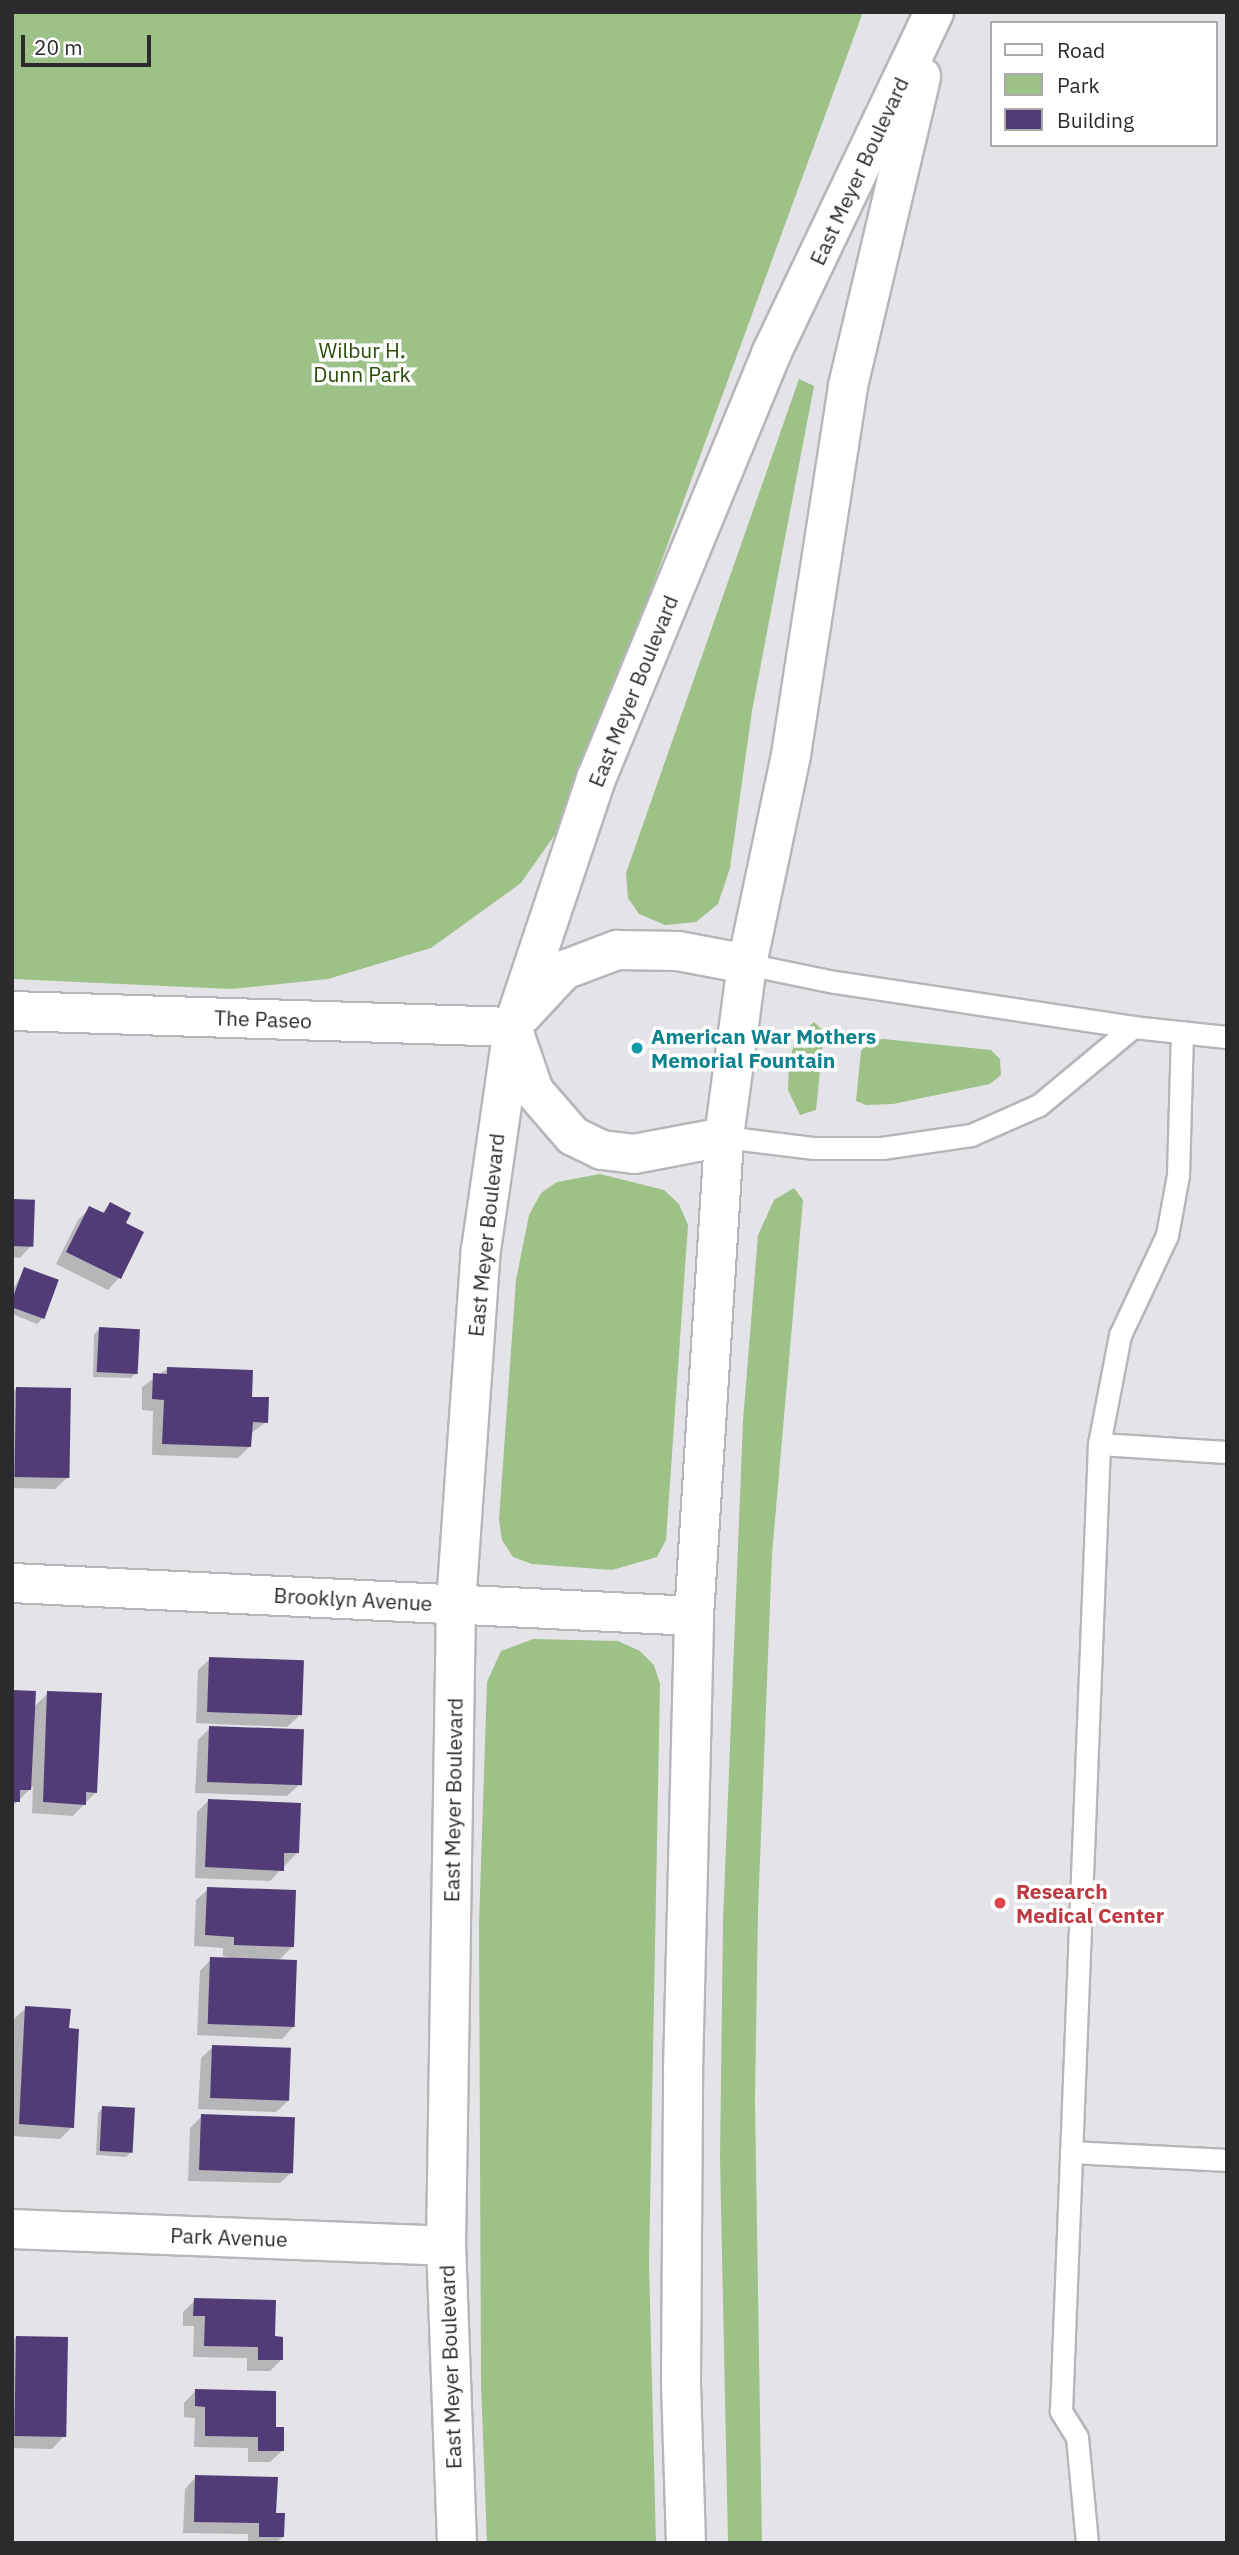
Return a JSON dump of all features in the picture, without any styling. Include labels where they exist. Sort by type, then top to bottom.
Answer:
[{"type":"main road","name":"East Meyer Boulevard","points":[[747,964],[791,755],[848,386],[935,12]]},
{"type":"main road","name":"East Meyer Boulevard","points":[[457,2543],[446,2246],[456,1604],[481,1250],[513,1027],[596,779],[771,354],[935,12]]},
{"type":"main road","points":[[686,2543],[681,2380],[682,2071],[694,1616],[724,1137],[747,964],[678,951],[617,950],[564,970],[513,1027],[534,1091],[573,1136],[602,1150],[634,1154],[724,1137]]},
{"type":"main road","name":"The Paseo","points":[[12,1011],[513,1027]]},
{"type":"main road","name":"Brooklyn Avenue","points":[[12,1583],[694,1616]]},
{"type":"main road","name":"Park Avenue","points":[[12,2229],[446,2246]]},
{"type":"lane","points":[[747,964],[834,982],[1133,1027],[1227,1037]]},
{"type":"lane","points":[[724,1137],[814,1149],[882,1149],[971,1135],[1039,1105],[1133,1027]]},
{"type":"lane","points":[[1087,2543],[1077,2437],[1061,2410],[1100,1444],[1120,1335],[1167,1235],[1178,1175],[1182,1032]]},
{"type":"lane","points":[[1100,1444],[1227,1452]]},
{"type":"lane","points":[[1071,2152],[1227,2160]]},
{"type":"green space","name":"Wilbur H. Dunn Park","points":[[12,12],[863,12],[568,816],[521,883],[431,948],[328,979],[231,989],[12,979]]},
{"type":"green space","points":[[799,379],[814,386],[752,711],[730,868],[718,904],[696,922],[665,925],[639,914],[628,898],[626,873]]},
{"type":"green space","points":[[814,1022],[824,1032],[816,1110],[800,1115],[788,1090],[789,1060],[797,1037]]},
{"type":"green space","points":[[884,1039],[991,1050],[1000,1059],[1001,1075],[990,1084],[893,1104],[866,1105],[856,1101],[861,1051],[869,1041]]},
{"type":"green space","points":[[600,1174],[664,1190],[679,1204],[688,1225],[666,1540],[657,1557],[612,1570],[532,1564],[513,1557],[502,1540],[499,1520],[516,1280],[529,1215],[541,1193],[557,1182]]},
{"type":"green space","points":[[794,1188],[803,1200],[772,1554],[758,1911],[755,2100],[762,2543],[728,2543],[720,2158],[723,1921],[743,1421],[758,1235],[774,1200]]},
{"type":"green space","points":[[533,1639],[618,1641],[640,1651],[654,1665],[660,1684],[649,2263],[656,2543],[487,2543],[481,2384],[479,1924],[487,1682],[501,1651]]},
{"type":"building","points":[[12,1199],[35,1200],[33,1247],[12,1246]]},
{"type":"building","points":[[110,1202],[131,1213],[126,1223],[144,1232],[121,1279],[66,1252],[89,1206],[104,1213]]},
{"type":"building","points":[[24,1267],[59,1280],[44,1319],[12,1307]]},
{"type":"building","points":[[99,1327],[140,1329],[138,1374],[97,1372]]},
{"type":"building","points":[[167,1367],[253,1370],[252,1397],[269,1397],[268,1423],[253,1422],[251,1447],[162,1444],[164,1400],[152,1399],[153,1373],[167,1374]]},
{"type":"building","points":[[16,1387],[71,1388],[69,1478],[14,1477]]},
{"type":"building","points":[[209,1657],[304,1660],[302,1715],[207,1712]]},
{"type":"building","points":[[12,1690],[36,1691],[31,1790],[20,1790],[20,1802],[12,1802]]},
{"type":"building","points":[[47,1691],[102,1693],[97,1793],[86,1792],[86,1805],[43,1802]]},
{"type":"building","points":[[209,1726],[304,1729],[302,1785],[207,1782]]},
{"type":"building","points":[[208,1799],[301,1803],[299,1853],[284,1853],[284,1871],[205,1867]]},
{"type":"building","points":[[207,1887],[296,1890],[294,1947],[234,1945],[234,1937],[205,1935]]},
{"type":"building","points":[[210,1957],[297,1960],[295,2027],[208,2024]]},
{"type":"building","points":[[25,2006],[71,2009],[69,2028],[79,2029],[74,2128],[19,2124]]},
{"type":"building","points":[[212,2045],[291,2048],[289,2101],[210,2098]]},
{"type":"building","points":[[102,2106],[135,2108],[133,2153],[100,2151]]},
{"type":"building","points":[[201,2114],[295,2117],[293,2173],[199,2170]]},
{"type":"building","points":[[194,2298],[276,2300],[275,2336],[283,2337],[283,2360],[258,2360],[258,2347],[204,2346],[205,2316],[193,2316]]},
{"type":"building","points":[[16,2336],[68,2337],[66,2437],[14,2436]]},
{"type":"building","points":[[195,2389],[276,2391],[276,2427],[284,2427],[284,2451],[258,2451],[258,2437],[205,2436],[205,2407],[195,2406]]},
{"type":"building","points":[[195,2475],[278,2477],[276,2513],[285,2513],[284,2537],[259,2537],[259,2523],[194,2522]]},
{"type":"place","name":"American War Mothers Memorial Fountain","points":[[637,1048]]},
{"type":"place","name":"Research Medical Center","points":[[1000,1903]]}]
